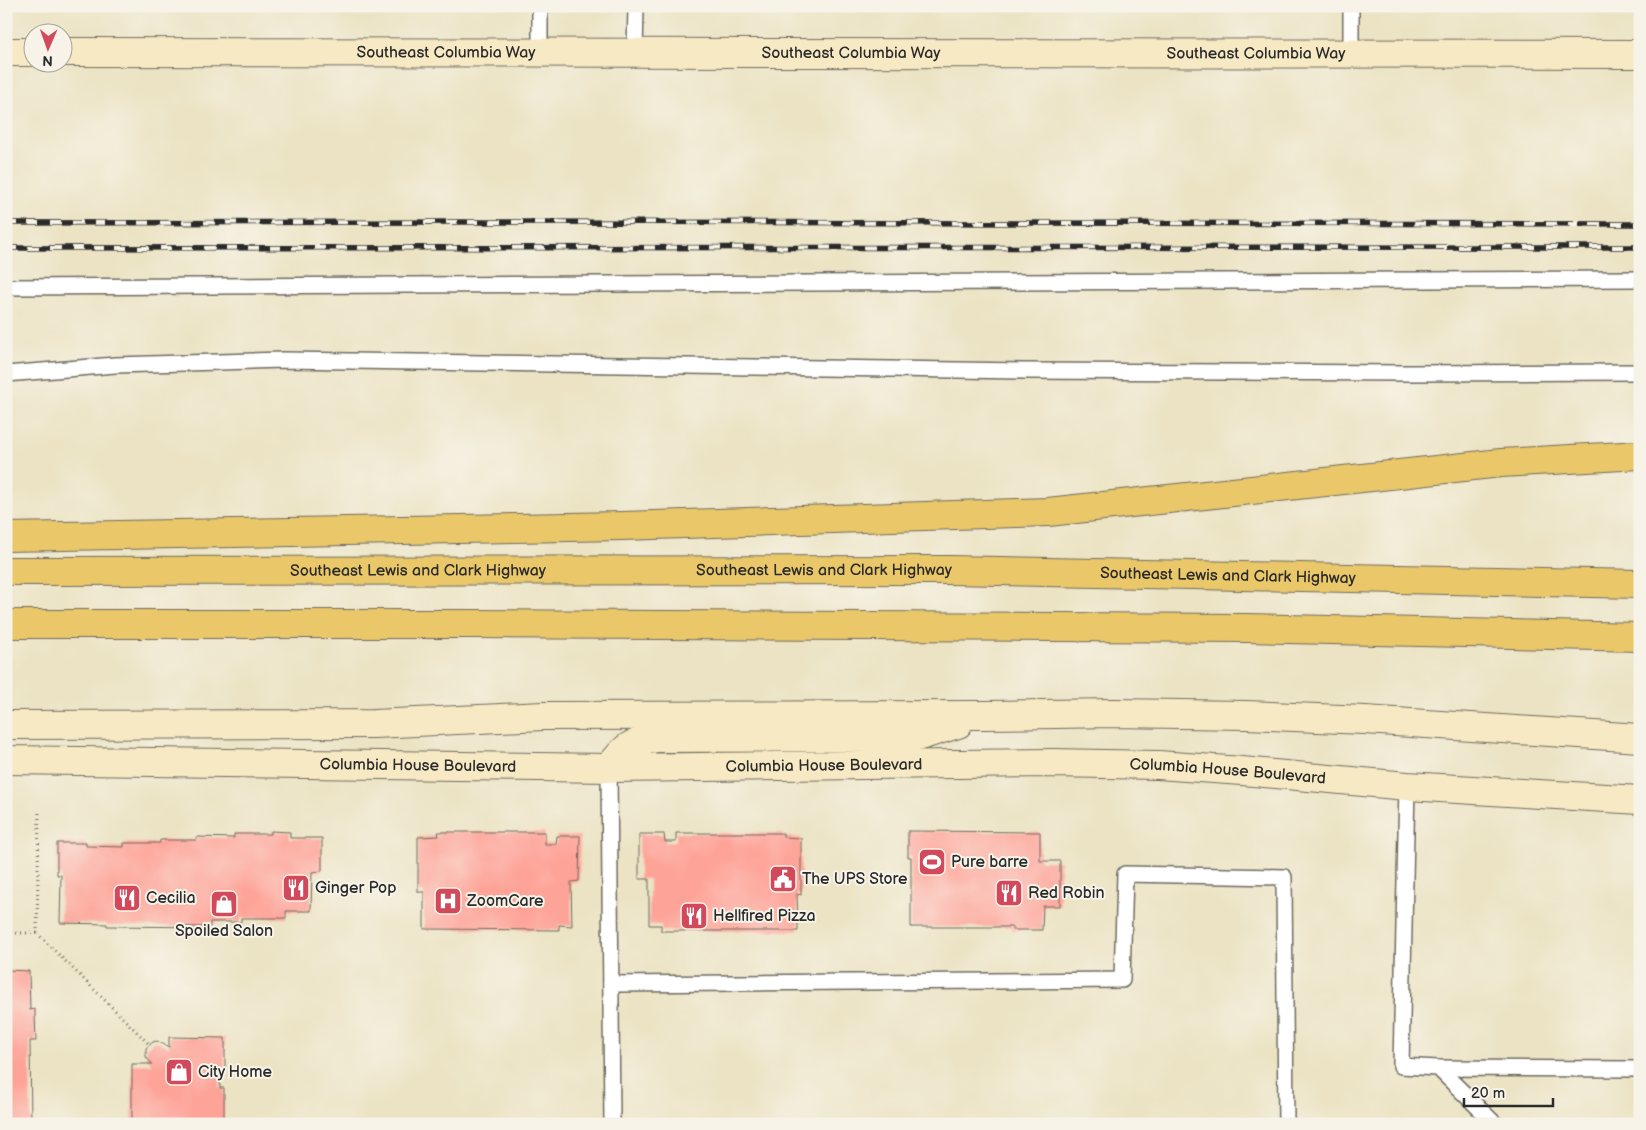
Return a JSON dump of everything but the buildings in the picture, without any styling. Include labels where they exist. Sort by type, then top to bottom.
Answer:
[{"type":"highway","points":[[6,537],[622,526],[1048,512],[1501,463],[1640,456]]},
{"type":"highway","name":"Southeast Lewis and Clark Highway","points":[[6,571],[950,570],[1640,584]]},
{"type":"highway","points":[[6,624],[478,624],[1247,628],[1640,636]]},
{"type":"main road","points":[[6,52],[22,52]]},
{"type":"main road","name":"Southeast Columbia Way","points":[[72,52],[1640,54]]},
{"type":"main road","points":[[6,725],[374,724],[543,716],[1114,713],[1246,715],[1365,720],[1640,738]]},
{"type":"main road","points":[[609,768],[620,753],[634,742],[656,738],[917,737],[986,715]]},
{"type":"main road","name":"Columbia House Boulevard","points":[[6,760],[609,768],[1052,763],[1149,765],[1242,771],[1407,786],[1640,800]]},
{"type":"lane","points":[[540,6],[540,53]]},
{"type":"lane","points":[[636,6],[636,53]]},
{"type":"lane","points":[[1351,6],[1352,54]]},
{"type":"lane","points":[[6,286],[1640,279]]},
{"type":"lane","points":[[6,374],[115,365],[284,360],[1033,371],[1640,372]]},
{"type":"lane","points":[[609,768],[612,1124]]},
{"type":"lane","points":[[1407,786],[1401,1066],[1438,1068],[1640,1069]]},
{"type":"lane","points":[[611,984],[1122,980],[1125,874],[1284,877],[1286,1124]]},
{"type":"lane","points":[[1438,1068],[1495,1124]]},
{"type":"path","points":[[37,933],[40,811]]},
{"type":"path","points":[[6,933],[37,933],[149,1044]]},
{"type":"railway","points":[[6,223],[1640,224]]},
{"type":"railway","points":[[6,248],[1640,247]]},
{"type":"place","name":"Pure barre","points":[[932,862]]},
{"type":"place","name":"The UPS Store","points":[[783,879]]},
{"type":"place","name":"Ginger Pop","points":[[296,888]]},
{"type":"place","name":"Red Robin","points":[[1009,893]]},
{"type":"place","name":"Cecilia","points":[[127,898]]},
{"type":"place","name":"ZoomCare","points":[[448,901]]},
{"type":"place","name":"Spoiled Salon","points":[[224,904]]},
{"type":"place","name":"Hellfired Pizza","points":[[694,916]]},
{"type":"place","name":"City Home","points":[[179,1072]]}]
